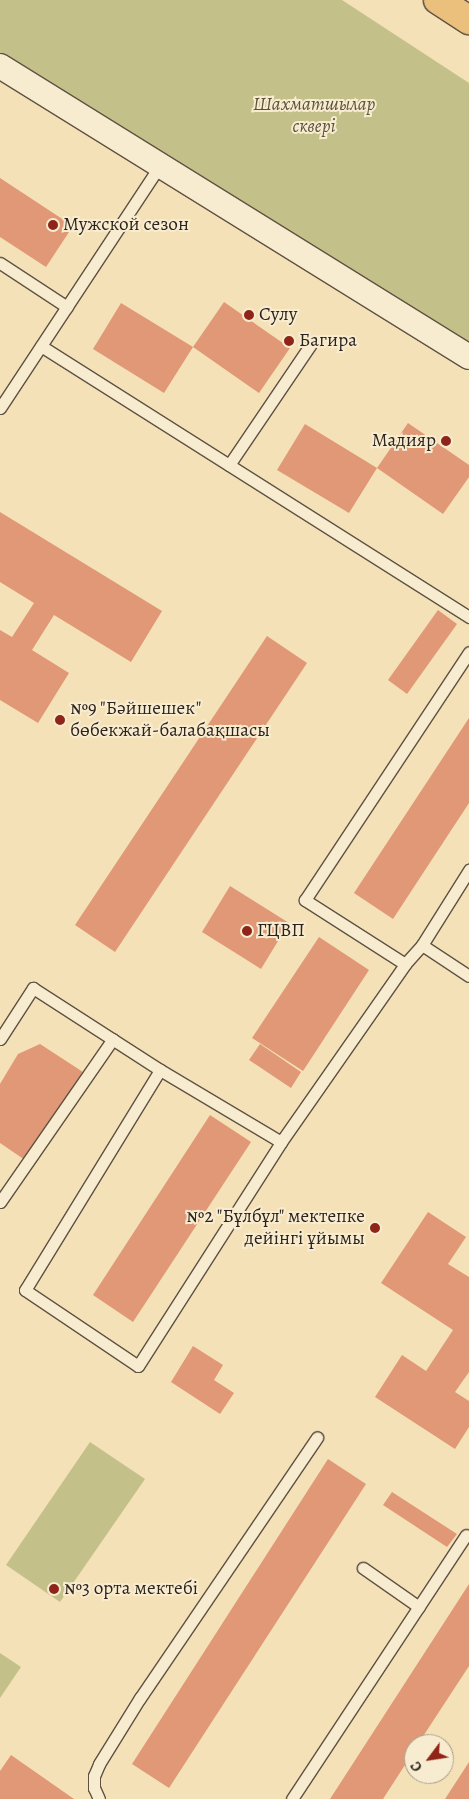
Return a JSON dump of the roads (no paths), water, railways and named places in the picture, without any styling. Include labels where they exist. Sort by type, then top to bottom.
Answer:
[{"type":"main road","points":[[438,0],[469,20]]},
{"type":"street","points":[[0,66],[469,358]]},
{"type":"lane","points":[[0,408],[160,165]]},
{"type":"lane","points":[[0,263],[67,307]]},
{"type":"lane","points":[[229,465],[311,344]]},
{"type":"lane","points":[[41,346],[469,616]]},
{"type":"lane","points":[[404,964],[305,900],[469,652]]},
{"type":"lane","points":[[160,1070],[25,1290],[138,1366],[281,1142],[404,964],[422,945],[469,870]]},
{"type":"lane","points":[[422,945],[469,976]]},
{"type":"lane","points":[[0,1039],[33,988],[160,1070],[281,1142]]},
{"type":"lane","points":[[0,1202],[113,1039]]},
{"type":"lane","points":[[99,1799],[94,1782],[99,1764],[146,1690],[317,1438]]},
{"type":"lane","points":[[292,1799],[466,1535]]},
{"type":"lane","points":[[363,1568],[419,1606]]},
{"type":"place","name":"Мужской cезон","points":[[53,225]]},
{"type":"place","name":"Сулу","points":[[249,315]]},
{"type":"place","name":"Багира","points":[[289,341]]},
{"type":"place","name":"Мадияр","points":[[446,441]]},
{"type":"place","name":"№9 \"Бәйшешек\" бөбекжай-балабақшасы","points":[[60,720]]},
{"type":"place","name":"ГЦВП","points":[[247,931]]},
{"type":"place","name":"№2 \"Бұлбұл\" мектепке дейінгі ұйымы","points":[[375,1228]]},
{"type":"place","name":"№3 орта мектебі","points":[[54,1589]]},
{"type":"park label","name":"Шахматшылар сквері","points":[[314,116]]}]
